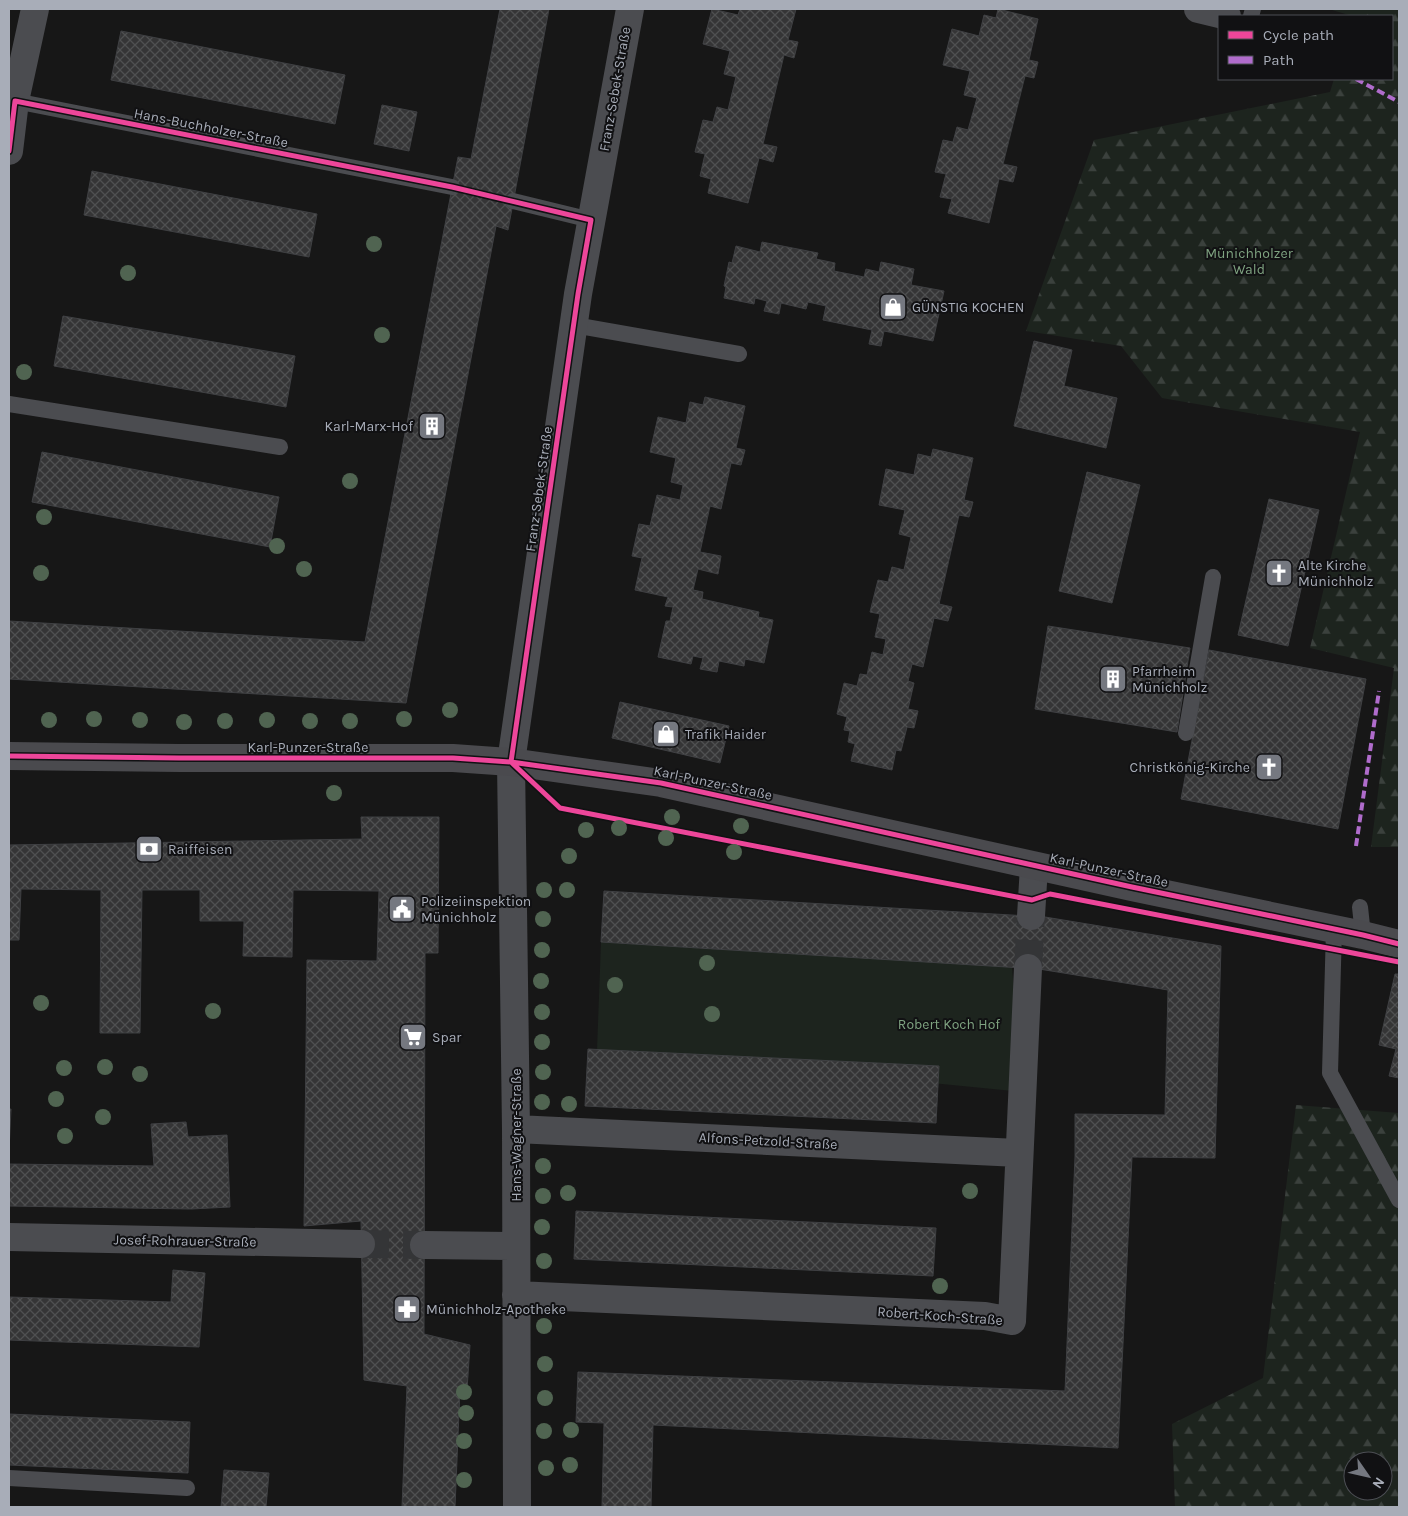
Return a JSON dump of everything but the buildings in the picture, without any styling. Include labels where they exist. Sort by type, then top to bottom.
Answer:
[{"type":"street","points":[[9,151],[16,101],[35,9]]},
{"type":"street","name":"Franz-Sebek-Straße","points":[[511,762],[574,325],[591,220],[630,9]]},
{"type":"street","points":[[1198,9],[1223,15]]},
{"type":"street","name":"Karl-Punzer-Straße","points":[[9,756],[453,758],[511,762],[661,783],[1034,866],[1399,944]]},
{"type":"street","name":"Hans-Wagner-Straße","points":[[511,762],[516,1129],[517,1507]]},
{"type":"street","points":[[1031,916],[1034,866]]},
{"type":"street","name":"Robert-Koch-Straße","points":[[516,1295],[985,1316],[1012,1320],[1028,968]]},
{"type":"street","name":"Alfons-Petzold-Straße","points":[[516,1129],[1020,1153]]},
{"type":"street","name":"Josef-Rohrauer-Straße","points":[[9,1237],[361,1244]]},
{"type":"street","points":[[424,1245],[515,1246]]},
{"type":"lane","name":"Hans-Buchholzer-Straße","points":[[16,101],[452,187]]},
{"type":"lane","points":[[513,201],[591,220]]},
{"type":"lane","points":[[574,325],[739,354]]},
{"type":"lane","points":[[9,404],[280,447]]},
{"type":"lane","points":[[1186,733],[1213,578]]},
{"type":"lane","points":[[1360,907],[1363,935]]},
{"type":"lane","points":[[1334,929],[1330,1073],[1399,1200]]},
{"type":"lane","points":[[9,1478],[188,1488]]},
{"type":"green space","name":"Münichholzer Wald","points":[[1329,9],[1399,9],[1399,847],[1371,847],[1394,668],[1310,648],[1360,432],[1162,398],[1121,346],[1026,331],[1094,140],[1330,92],[1334,80],[1393,80],[1393,15],[1349,15]]},
{"type":"green space","name":"Robert Koch Hof","points":[[601,942],[1012,967],[1022,1092],[597,1050]]},
{"type":"green space","points":[[1296,1105],[1399,1113],[1399,1507],[1175,1507],[1172,1424],[1263,1378]]},
{"type":"tunnel","points":[[1028,968],[1031,916]]},
{"type":"tunnel","points":[[361,1244],[424,1245]]},
{"type":"marked path","points":[[1358,80],[1399,102]]},
{"type":"marked path","points":[[1356,846],[1379,691]]},
{"type":"cycle path","points":[[9,151],[15,101],[452,187],[591,220],[578,294],[511,762]]},
{"type":"cycle path","points":[[9,756],[453,758],[511,762],[661,783],[1399,944]]},
{"type":"cycle path","points":[[511,762],[560,808],[1032,900],[1050,894],[1399,962]]},
{"type":"place","name":"GÜNSTIG KOCHEN","points":[[893,307]]},
{"type":"place","name":"Karl-Marx-Hof","points":[[432,426]]},
{"type":"place","name":"Alte Kirche Münichholz","points":[[1279,573]]},
{"type":"place","name":"Pfarrheim Münichholz","points":[[1113,679]]},
{"type":"place","name":"Trafik Haider","points":[[666,734]]},
{"type":"place","name":"Christkönig-Kirche","points":[[1269,767]]},
{"type":"place","name":"Raiffeisen","points":[[149,849]]},
{"type":"place","name":"Polizeiinspektion Münichholz","points":[[402,909]]},
{"type":"place","name":"Spar","points":[[413,1037]]},
{"type":"place","name":"Münichholz-Apotheke","points":[[407,1309]]}]
